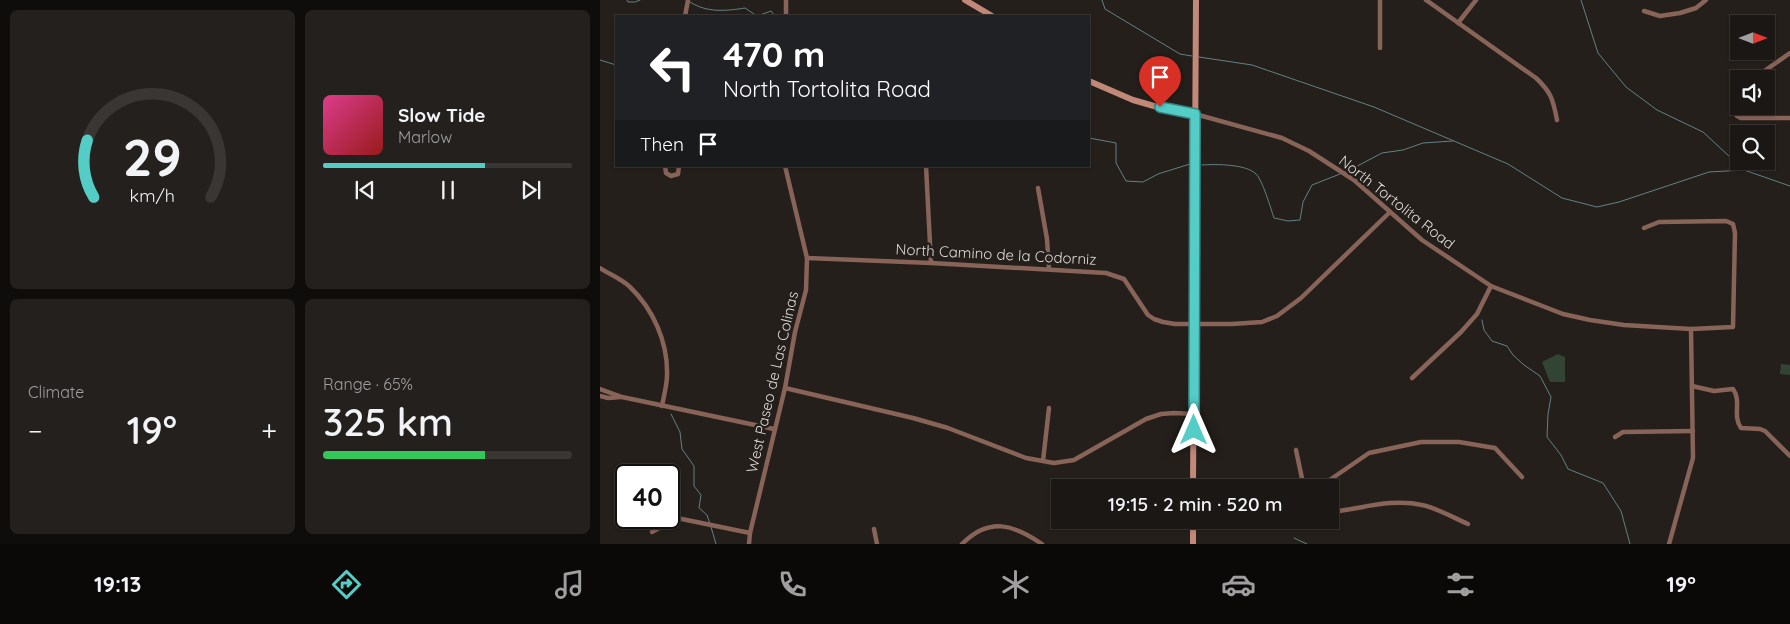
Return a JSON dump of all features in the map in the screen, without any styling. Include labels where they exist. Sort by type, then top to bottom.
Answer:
[{"type":"street","points":[[685,15],[688,0]]},
{"type":"street","points":[[786,0],[786,15]]},
{"type":"street","points":[[965,0],[990,15]]},
{"type":"street","points":[[1193,479],[1196,0]]},
{"type":"street","points":[[1380,0],[1380,48]]},
{"type":"street","points":[[1426,0],[1536,78],[1547,88],[1554,100],[1558,120]]},
{"type":"street","points":[[1458,23],[1476,0]]},
{"type":"street","points":[[1644,11],[1660,16],[1680,13],[1696,8],[1706,0]]},
{"type":"street","points":[[1766,70],[1790,53]]},
{"type":"street","name":"North Tortolita Road","points":[[1090,81],[1134,100],[1161,108],[1195,114],[1282,138],[1309,151],[1354,180],[1422,240],[1491,286],[1563,314],[1624,325],[1691,329],[1733,327],[1735,233],[1733,224],[1726,221],[1658,222],[1644,228]]},
{"type":"street","points":[[1736,115],[1741,118],[1790,118]]},
{"type":"street","points":[[666,167],[666,173],[671,176],[678,174],[679,167]]},
{"type":"street","name":"West Paseo de Las Colinas","points":[[749,544],[785,388],[795,332],[806,290],[807,258],[785,167]]},
{"type":"street","points":[[926,167],[931,263]]},
{"type":"street","points":[[1038,188],[1047,240],[1049,269]]},
{"type":"street","name":"North Camino de la Codorniz","points":[[807,258],[1049,269],[1112,274],[1124,280],[1140,304],[1154,319],[1175,324],[1254,323],[1277,316],[1308,291],[1390,212]]},
{"type":"street","points":[[600,268],[628,285],[641,300],[657,325],[665,351],[667,374],[662,406]]},
{"type":"street","points":[[1412,378],[1461,332],[1477,314],[1491,286]]},
{"type":"street","points":[[1669,544],[1693,458],[1691,329]]},
{"type":"street","points":[[1692,386],[1714,390],[1733,389],[1737,397],[1736,420],[1741,428],[1765,431],[1790,456]]},
{"type":"street","points":[[785,388],[913,418],[948,428],[1026,458],[1054,463],[1074,460],[1146,419],[1161,414],[1194,414]]},
{"type":"street","points":[[600,389],[622,397],[774,429]]},
{"type":"street","points":[[600,396],[608,398],[622,397]]},
{"type":"street","points":[[1043,461],[1050,408]]},
{"type":"street","points":[[1615,437],[1623,432],[1693,431]]},
{"type":"street","points":[[1331,479],[1369,453],[1421,442],[1458,442],[1495,448],[1522,477]]},
{"type":"street","points":[[1296,450],[1302,479]]},
{"type":"street","points":[[1339,511],[1386,502],[1422,505],[1468,524]]},
{"type":"street","points":[[652,532],[677,518],[750,533]]},
{"type":"street","points":[[962,544],[969,537],[980,531],[1000,526],[1023,531],[1042,544]]},
{"type":"street","points":[[874,529],[877,544]]},
{"type":"street","points":[[1193,529],[1193,544]]},
{"type":"green space","points":[[1558,354],[1565,357],[1565,382],[1550,382],[1542,362]]},
{"type":"green space","points":[[1781,364],[1790,365],[1790,375],[1780,374]]},
{"type":"waterway","points":[[627,0],[628,2],[640,0]]},
{"type":"waterway","points":[[1102,0],[1105,9],[1180,54],[1192,56]]},
{"type":"waterway","points":[[1581,0],[1598,53],[1626,87],[1657,110],[1703,132],[1730,157]]},
{"type":"waterway","points":[[690,2],[710,10],[745,8],[756,15]]},
{"type":"waterway","points":[[760,15],[771,11],[774,15]]},
{"type":"waterway","points":[[1199,57],[1252,65],[1374,107],[1508,164],[1562,198],[1597,207],[1619,202],[1709,172],[1744,170],[1790,186]]},
{"type":"waterway","points":[[600,60],[615,65]]},
{"type":"waterway","points":[[1090,138],[1116,143],[1116,163],[1126,181],[1143,182],[1158,174],[1190,164]]},
{"type":"waterway","points":[[1346,172],[1382,153],[1403,150],[1423,143],[1453,141]]},
{"type":"waterway","points":[[1202,165],[1230,165],[1245,168],[1256,174],[1266,194],[1274,218],[1288,221],[1300,220],[1303,202],[1312,185],[1340,174]]},
{"type":"waterway","points":[[1482,320],[1484,330],[1492,341],[1507,346],[1513,355],[1540,376],[1551,397],[1547,437],[1561,455],[1568,469],[1603,483],[1621,511],[1630,544]]},
{"type":"waterway","points":[[671,414],[680,432],[682,449],[694,466],[694,486],[701,495],[699,508],[707,515],[710,524]]},
{"type":"waterway","points":[[711,527],[716,544]]},
{"type":"waterway","points":[[1294,538],[1307,544]]},
{"type":"route","points":[[1160,107],[1195,114],[1194,430]]}]
